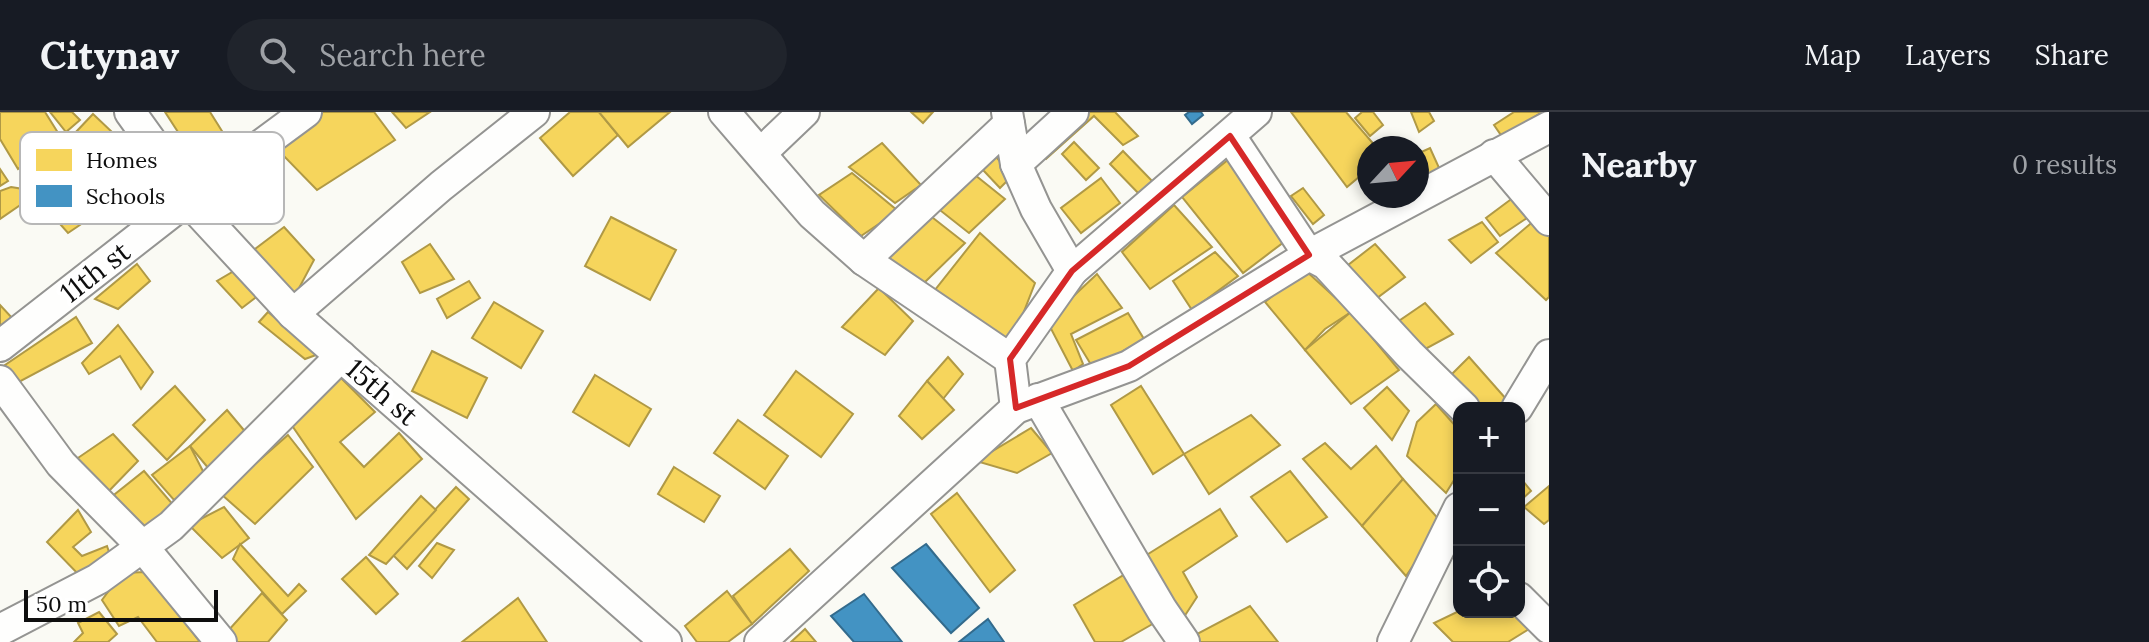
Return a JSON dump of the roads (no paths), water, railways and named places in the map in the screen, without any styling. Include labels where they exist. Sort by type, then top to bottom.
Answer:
[{"type":"street","name":"15th st","points":[[130,112],[144,132]]},
{"type":"street","name":"11th st","points":[[279,132],[306,112]]},
{"type":"street","points":[[293,314],[441,186],[534,112]]},
{"type":"street","points":[[724,112],[812,214],[864,260],[1010,359],[1027,403],[1184,642]]},
{"type":"street","points":[[761,153],[804,112]]},
{"type":"street","points":[[1016,164],[1073,112]]},
{"type":"street","points":[[1010,359],[1072,271],[1256,112]]},
{"type":"street","points":[[864,260],[1008,118]]},
{"type":"street","points":[[1008,118],[1016,164],[1036,209],[1072,271]]},
{"type":"street","points":[[760,642],[1027,403],[1129,366],[1309,255],[1549,127]]},
{"type":"street","points":[[1230,136],[1309,255],[1326,264],[1458,402]]},
{"type":"street","points":[[1494,155],[1549,220]]},
{"type":"street","name":"11th st","points":[[0,346],[156,224]]},
{"type":"street","name":"15th st","points":[[210,224],[293,314],[666,642]]},
{"type":"street","points":[[1532,400],[1549,355]]},
{"type":"street","points":[[0,630],[98,579],[171,526],[341,356]]},
{"type":"street","points":[[0,381],[61,464],[142,546],[221,642]]},
{"type":"street","points":[[1393,642],[1453,528]]},
{"type":"street","points":[[1525,604],[1549,628]]}]
